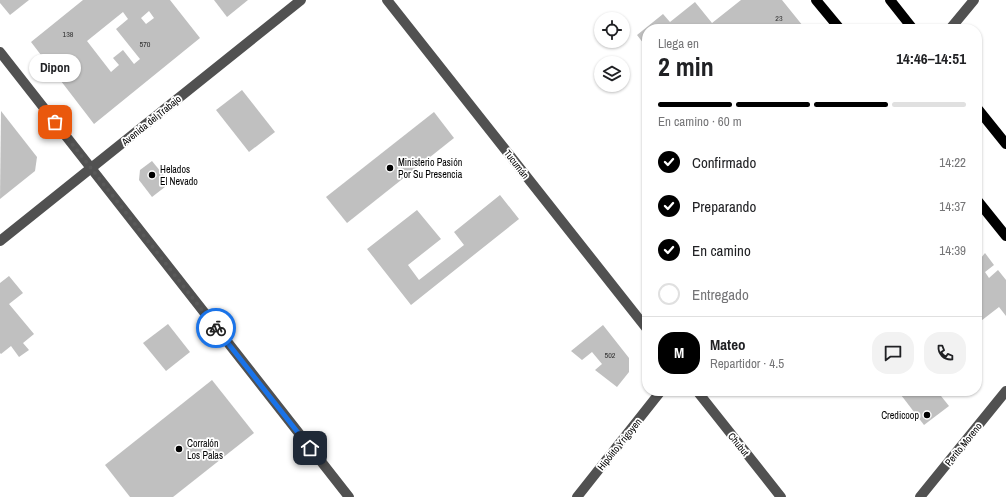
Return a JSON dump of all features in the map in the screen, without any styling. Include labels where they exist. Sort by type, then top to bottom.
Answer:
[{"type":"main road","points":[[816,0],[836,24]]},
{"type":"main road","points":[[890,0],[909,24]]},
{"type":"main road","points":[[982,114],[1006,144]]},
{"type":"main road","points":[[982,206],[1006,236]]},
{"type":"street","name":"Avenida del Trabajo","points":[[0,241],[301,0]]},
{"type":"street","name":"Tucumán","points":[[387,0],[642,322]]},
{"type":"street","points":[[954,24],[974,0]]},
{"type":"street","points":[[0,52],[349,497]]},
{"type":"street","name":"Perito Moreno","points":[[920,497],[1006,391]]},
{"type":"street","name":"Hipólito Yrigoyen","points":[[577,497],[657,396]]},
{"type":"street","name":"Chubut","points":[[701,396],[781,497]]},
{"type":"building","points":[[0,0],[29,0],[10,15],[0,3]]},
{"type":"building","points":[[83,0],[170,0],[200,38],[94,124],[31,42]],"holes":[[[149,11],[154,18],[146,24],[141,18]],[[123,12],[128,19],[116,29],[140,59],[134,64],[123,50],[113,58],[119,65],[111,72],[87,41]]]},
{"type":"building","points":[[214,0],[248,0],[227,17]]},
{"type":"building","points":[[741,0],[782,0],[801,24],[651,24],[663,14],[670,22],[695,2],[712,23]]},
{"type":"building","points":[[642,31],[642,42],[637,35]]},
{"type":"building","points":[[242,90],[275,132],[249,152],[216,110]]},
{"type":"building","points":[[1,111],[37,157],[35,171],[0,199]]},
{"type":"building","name":"Ministerio Pasión Por Su Presencia","points":[[434,112],[454,138],[347,223],[326,197]]},
{"type":"building","name":"Helados El Nevado","points":[[152,161],[170,183],[152,197],[139,180],[140,170]]},
{"type":"building","points":[[500,195],[519,219],[411,305],[367,249],[417,210],[441,239],[408,265],[419,280],[464,245],[454,232]]},
{"type":"building","points":[[985,253],[994,265],[985,272],[989,278],[998,270],[1006,280],[1006,316],[999,307],[982,320],[982,257]]},
{"type":"building","points":[[9,276],[23,293],[9,304],[34,334],[23,343],[29,350],[19,357],[11,346],[1,354],[0,353],[0,283]]},
{"type":"building","points":[[168,324],[190,352],[166,371],[143,343]]},
{"type":"building","points":[[603,325],[629,358],[629,372],[617,387],[595,370],[602,364],[592,352],[582,360],[571,351]]},
{"type":"building","name":"Corralón Los Palas","points":[[212,380],[254,433],[173,497],[130,497],[105,465]]},
{"type":"building","name":"Credicoop","points":[[902,396],[941,396],[949,406],[924,425]]},
{"type":"way so far","points":[[55,122],[216,328]]},
{"type":"place","name":"Dipon","points":[[55,122]]},
{"type":"place","name":"Ministerio Pasión Por Su Presencia","points":[[390,168]]},
{"type":"place","name":"Helados El Nevado","points":[[152,175]]},
{"type":"place","name":"Credicoop","points":[[927,415]]},
{"type":"place","name":"Corralón Los Palas","points":[[179,449]]},
{"type":"route","points":[[216,328],[310,448]]}]
